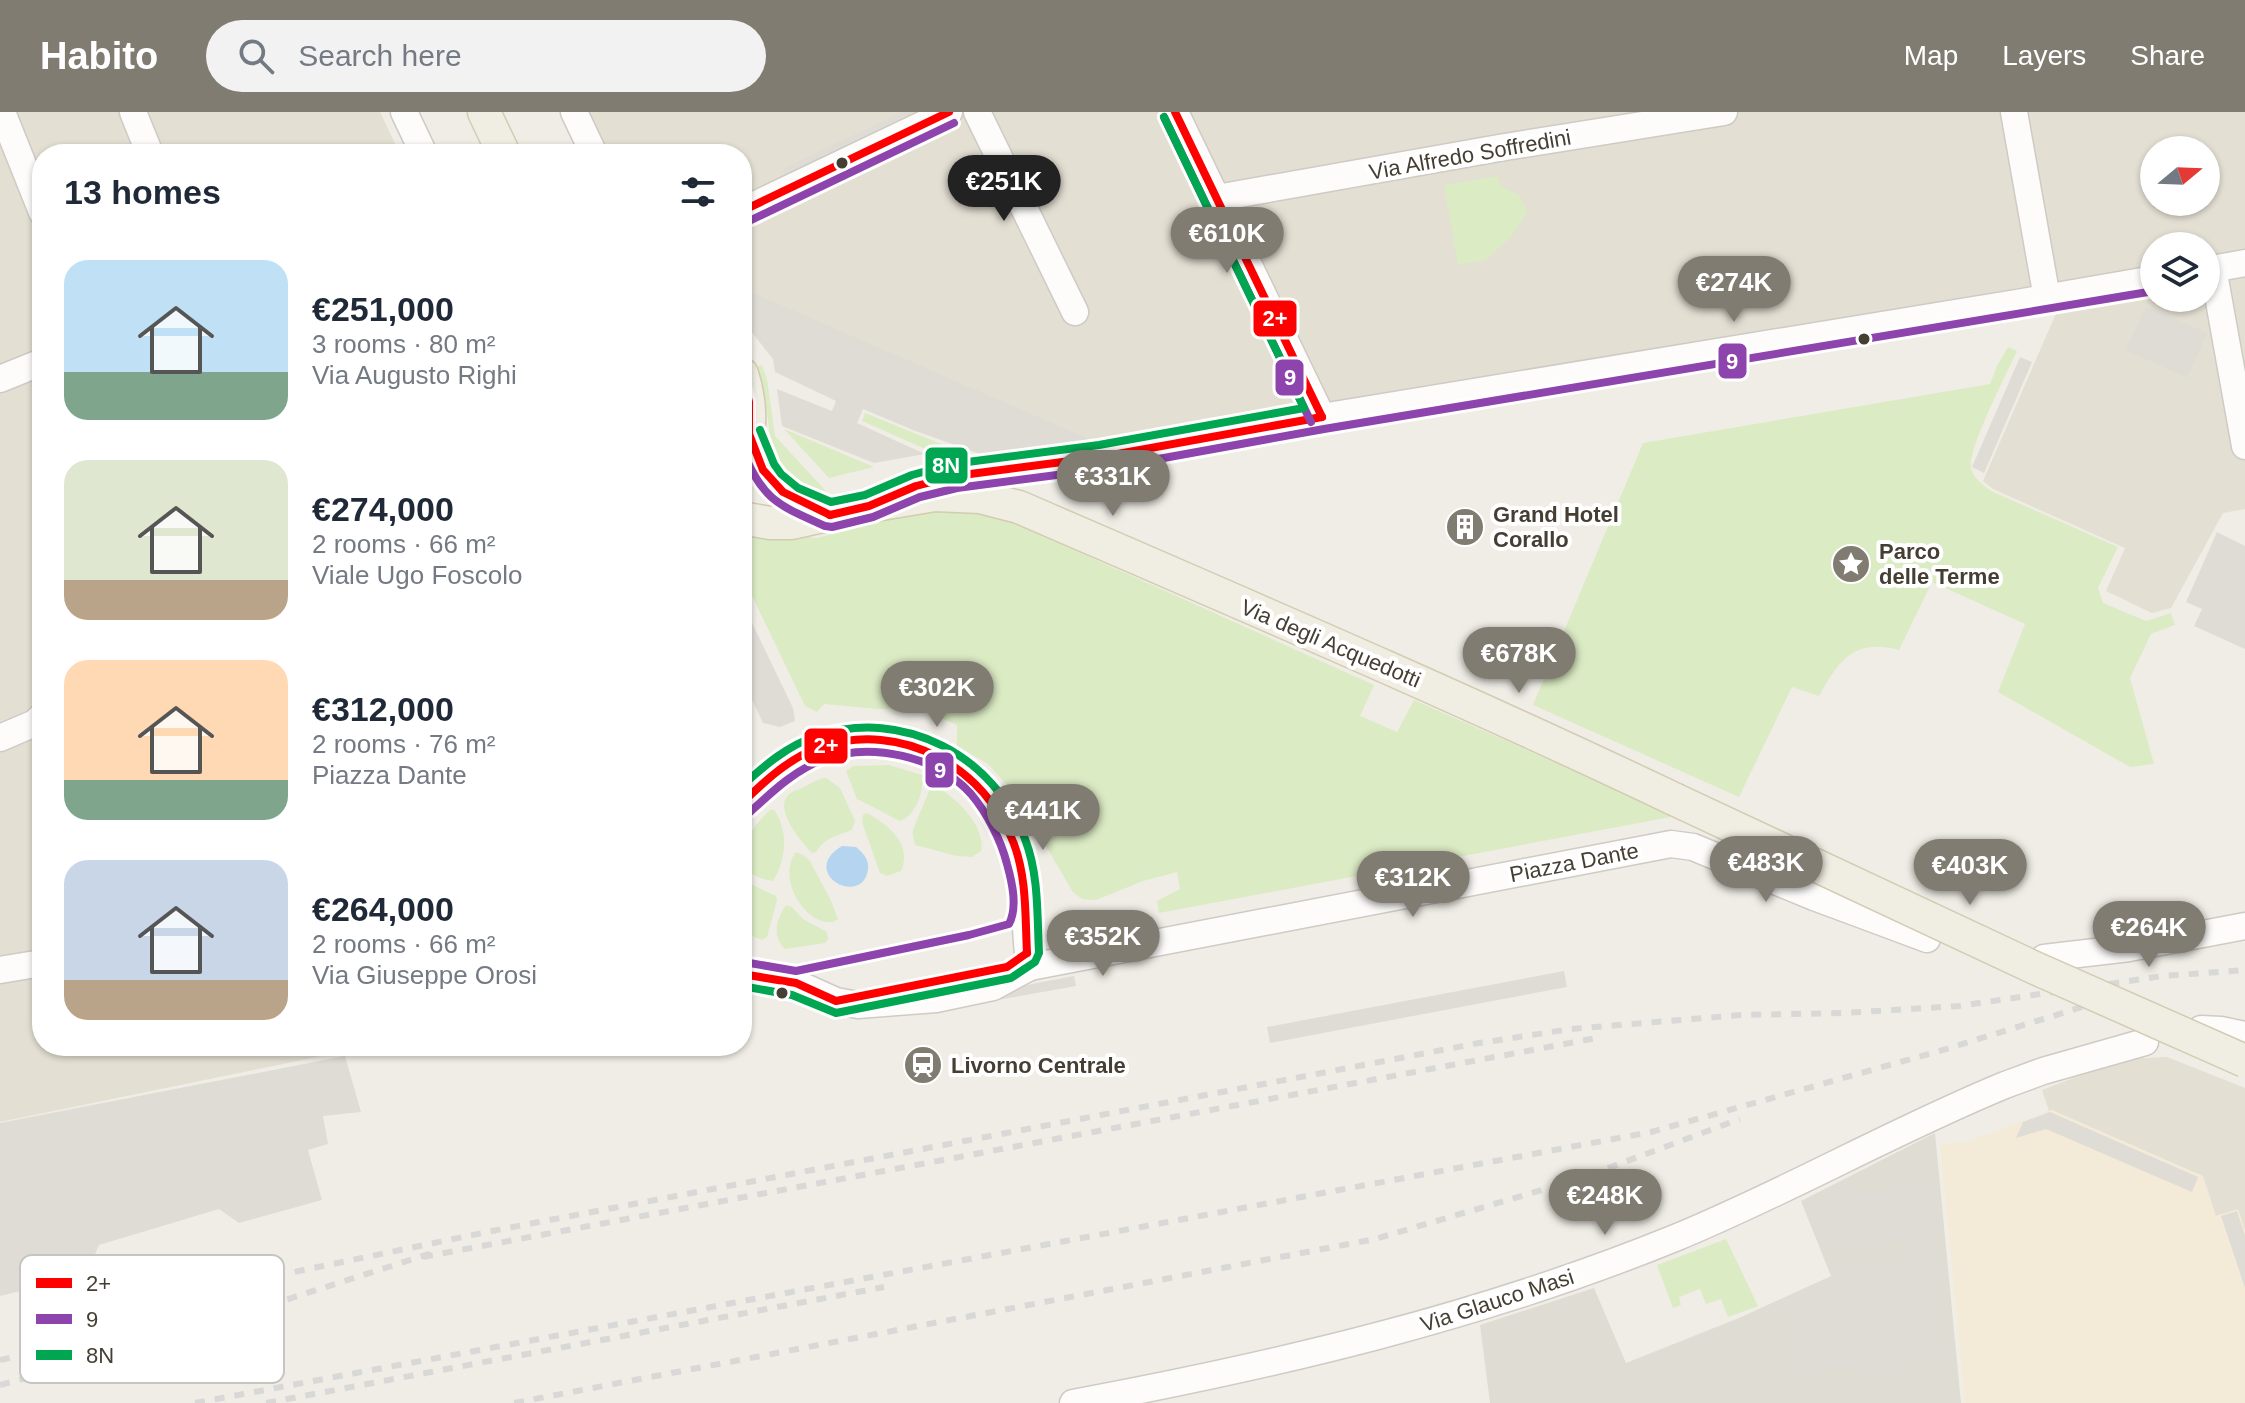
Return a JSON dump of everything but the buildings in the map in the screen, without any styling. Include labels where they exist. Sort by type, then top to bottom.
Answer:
[{"type":"main road","points":[[484,112],[499,144]]},
{"type":"main road","points":[[752,454],[772,482],[792,498],[830,515]]},
{"type":"main road","name":"Via degli Acquedotti","points":[[752,520],[781,524],[935,495],[980,497],[1019,507],[1538,734],[2035,968],[2245,1061]]},
{"type":"street","points":[[2,112],[32,187]]},
{"type":"street","points":[[133,112],[146,144]]},
{"type":"street","points":[[404,112],[419,144]]},
{"type":"street","points":[[574,112],[589,144]]},
{"type":"street","points":[[752,206],[949,112]]},
{"type":"street","points":[[977,112],[1075,312]]},
{"type":"street","points":[[1175,112],[1322,417]]},
{"type":"street","name":"Via Alfredo Soffredini","points":[[1217,198],[1658,117],[1724,112]]},
{"type":"street","points":[[2014,112],[2047,298]]},
{"type":"street","points":[[2220,267],[2245,263]]},
{"type":"street","points":[[869,506],[916,486],[955,476],[1101,457],[1322,417],[2140,281]]},
{"type":"street","points":[[2219,312],[2245,446]]},
{"type":"street","points":[[0,379],[32,366]]},
{"type":"street","points":[[0,738],[32,724]]},
{"type":"street","points":[[752,794],[773,774],[810,752],[849,740],[875,739],[900,743],[937,755],[978,784],[1003,820],[1014,843],[1024,882],[1026,937],[1041,964]]},
{"type":"street","name":"Piazza Dante","points":[[752,972],[796,983],[836,1001],[858,1005],[936,999],[993,987],[1041,964],[1671,844],[1693,847],[1927,939]]},
{"type":"street","points":[[2044,958],[2129,948],[2245,926]]},
{"type":"street","points":[[0,970],[32,965]]},
{"type":"street","points":[[2201,1029],[2245,1035]]},
{"type":"street","name":"Via Glauco Masi","points":[[1073,1403],[1196,1379],[1405,1330],[1536,1290],[1688,1232],[1991,1091],[2043,1071],[2135,1045]]},
{"type":"shaded area","points":[[0,112],[380,112],[395,144],[32,144],[32,1056],[322,1056],[0,1122]]},
{"type":"shaded area","points":[[589,112],[2245,112],[2245,509],[2223,513],[2171,608],[2152,613],[2106,591],[2125,548],[1993,489],[1983,481],[2071,279],[1084,447],[752,299],[752,144],[605,144]]},
{"type":"shaded area","points":[[902,112],[937,112],[783,185],[784,168]]},
{"type":"shaded area","points":[[752,292],[1091,440],[980,454],[863,409],[857,423],[925,454],[874,463],[782,426],[777,389],[832,411],[836,401],[775,372],[773,359],[752,333]]},
{"type":"shaded area","points":[[2143,312],[2160,312],[2207,333],[2187,378],[2126,350]]},
{"type":"shaded area","points":[[2020,357],[2032,362],[1984,473],[1972,467]]},
{"type":"shaded area","points":[[2217,532],[2245,546],[2245,649],[2194,626],[2202,609],[2186,602]]},
{"type":"shaded area","points":[[752,623],[793,708],[795,721],[780,727],[763,723],[752,700]]},
{"type":"shaded area","points":[[1564,971],[1567,987],[1270,1043],[1267,1027]]},
{"type":"shaded area","points":[[1074,976],[1076,986],[987,1002],[985,993]]},
{"type":"shaded area","points":[[345,1056],[361,1112],[323,1116],[328,1144],[308,1150],[322,1200],[239,1223],[219,1209],[99,1245],[95,1255],[20,1255],[20,1291],[0,1296],[0,1123]]},
{"type":"shaded area","points":[[2167,1057],[2245,1088],[2245,1231],[2238,1210],[2216,1216],[2052,1110],[2049,1111],[2042,1090],[2123,1059]]},
{"type":"shaded area","points":[[2052,1110],[2203,1176],[2216,1216],[2238,1209],[2245,1231],[2245,1403],[1965,1403],[1940,1144],[1966,1142]]},
{"type":"shaded area","points":[[2050,1112],[2198,1177],[2192,1192],[2046,1129],[2016,1138],[2023,1122]]},
{"type":"shaded area","points":[[1935,1133],[1961,1403],[1490,1403],[1480,1325],[1594,1288],[1626,1363],[1739,1318],[1831,1276],[1801,1201]]},
{"type":"shaded area","points":[[1924,1186],[1927,1204],[1938,1205],[1944,1235],[1831,1247],[1817,1207],[1852,1195]]},
{"type":"shaded area","points":[[2237,1211],[2245,1235],[2245,1288],[2221,1216]]},
{"type":"shaded area","points":[[1933,1260],[1939,1358],[1798,1372],[1791,1307],[1852,1269]]},
{"type":"green space","points":[[1497,176],[1501,186],[1520,196],[1527,212],[1511,237],[1486,260],[1458,265],[1444,185]]},
{"type":"green space","name":"Parco delle Terme","points":[[2008,347],[2017,351],[1975,445],[1971,459],[1972,472],[1991,491],[2118,547],[2098,588],[2103,603],[2146,621],[2171,613],[2175,625],[2151,634],[2130,678],[2154,764],[2130,767],[1998,692],[2025,624],[1932,582],[1899,650],[1870,647],[1850,655],[1841,662],[1819,696],[1792,687],[1739,797],[1533,705],[1643,443],[1990,384]]},
{"type":"green space","points":[[762,365],[775,436],[826,491],[806,487],[783,468],[772,451],[765,396],[754,368]]},
{"type":"green space","points":[[865,413],[973,457],[948,459],[862,421]]},
{"type":"green space","points":[[784,429],[874,467],[829,478]]},
{"type":"green space","points":[[937,506],[1003,518],[1374,685],[1360,716],[1397,732],[1414,700],[1676,816],[1159,913],[1157,901],[1180,889],[1177,872],[1143,881],[1096,900],[1082,899],[1073,892],[1015,794],[988,764],[957,746],[957,725],[918,708],[879,709],[824,704],[817,712],[805,706],[752,596],[752,527],[817,538]]},
{"type":"green space","points":[[889,765],[922,775],[918,802],[910,814],[900,821],[857,799],[846,771],[853,766]]},
{"type":"green space","points":[[826,778],[840,788],[855,821],[852,830],[827,840],[812,853],[792,827],[784,804],[791,793]]},
{"type":"green space","points":[[932,785],[950,796],[974,822],[982,842],[981,851],[972,857],[915,845],[913,831]]},
{"type":"green space","points":[[774,810],[784,836],[781,864],[773,881],[752,874],[752,831],[761,819]]},
{"type":"green space","points":[[867,813],[883,823],[901,844],[904,861],[901,871],[887,876],[880,873],[862,822],[863,815]]},
{"type":"green space","points":[[796,852],[810,861],[838,919],[829,922],[818,920],[800,903],[790,878],[790,864]]},
{"type":"green space","points":[[752,885],[776,896],[777,900],[767,937],[762,940],[752,936]]},
{"type":"green space","points":[[786,905],[827,932],[825,943],[785,949],[778,939],[777,928]]},
{"type":"green space","points":[[1726,1239],[1758,1306],[1728,1317],[1721,1299],[1706,1304],[1700,1289],[1679,1297],[1681,1305],[1673,1308],[1657,1265]]},
{"type":"water","points":[[842,846],[856,847],[868,862],[864,881],[856,886],[836,883],[829,876],[826,867],[830,856]]},
{"type":"railway","points":[[284,1274],[492,1231],[1479,1043],[1571,1029],[1741,1015],[1959,1006],[2163,976],[2245,970]]},
{"type":"railway","points":[[195,1403],[1651,1132],[1943,1050],[2095,1003]]},
{"type":"railway","points":[[423,1257],[1602,1037]]},
{"type":"railway","points":[[514,1403],[1375,1239],[1576,1180],[1740,1119]]},
{"type":"railway","points":[[284,1300],[432,1253]]},
{"type":"railway","points":[[266,1403],[884,1287]]},
{"type":"railway","points":[[0,1360],[20,1356]]},
{"type":"railway","points":[[0,1385],[20,1380]]},
{"type":"transit line","name":"2+","points":[[752,206],[949,112]]},
{"type":"transit line","name":"2+","points":[[1175,112],[1322,417]]},
{"type":"transit line","name":"9","points":[[1164,117],[1311,422]]},
{"type":"transit line","name":"8N","points":[[760,430],[781,474],[798,488],[831,502],[865,495],[912,475],[952,464],[1099,445],[1304,408],[1164,117]]},
{"type":"transit line","name":"9","points":[[752,220],[954,123]]},
{"type":"transit line","name":"9","points":[[752,471],[773,499],[783,506],[832,527],[873,517],[920,497],[957,488],[1103,469],[1324,429],[2140,293]]},
{"type":"transit line","name":"2+","points":[[830,515],[869,506],[916,486],[955,476],[1101,457],[1322,417]]},
{"type":"transit line","name":"2+","points":[[752,442],[763,470],[783,492],[830,515]]},
{"type":"transit line","name":"8N","points":[[752,778],[796,745],[817,736],[849,729],[882,728],[913,734],[969,762],[992,784],[1011,810],[1025,839],[1035,881],[1039,953],[1035,962],[1011,978],[836,1013],[792,995],[752,988]]},
{"type":"transit line","name":"2+","points":[[752,794],[788,763],[810,751],[851,740],[881,740],[937,756],[962,772],[983,793],[1001,817],[1014,844],[1023,884],[1027,953]]},
{"type":"transit line","name":"9","points":[[752,810],[794,775],[824,759],[862,752],[902,756],[922,762],[957,781],[983,810],[1004,855],[1014,902],[1009,924],[969,935],[796,971],[752,963]]},
{"type":"transit line","name":"2+","points":[[752,976],[796,983],[836,1001],[1007,967],[1027,953]]},
{"type":"place","name":"Grand Hotel Corallo","points":[[1465,527]]},
{"type":"place","name":"Parco delle Terme","points":[[1851,564]]},
{"type":"place","name":"Livorno Centrale","points":[[923,1065]]}]
